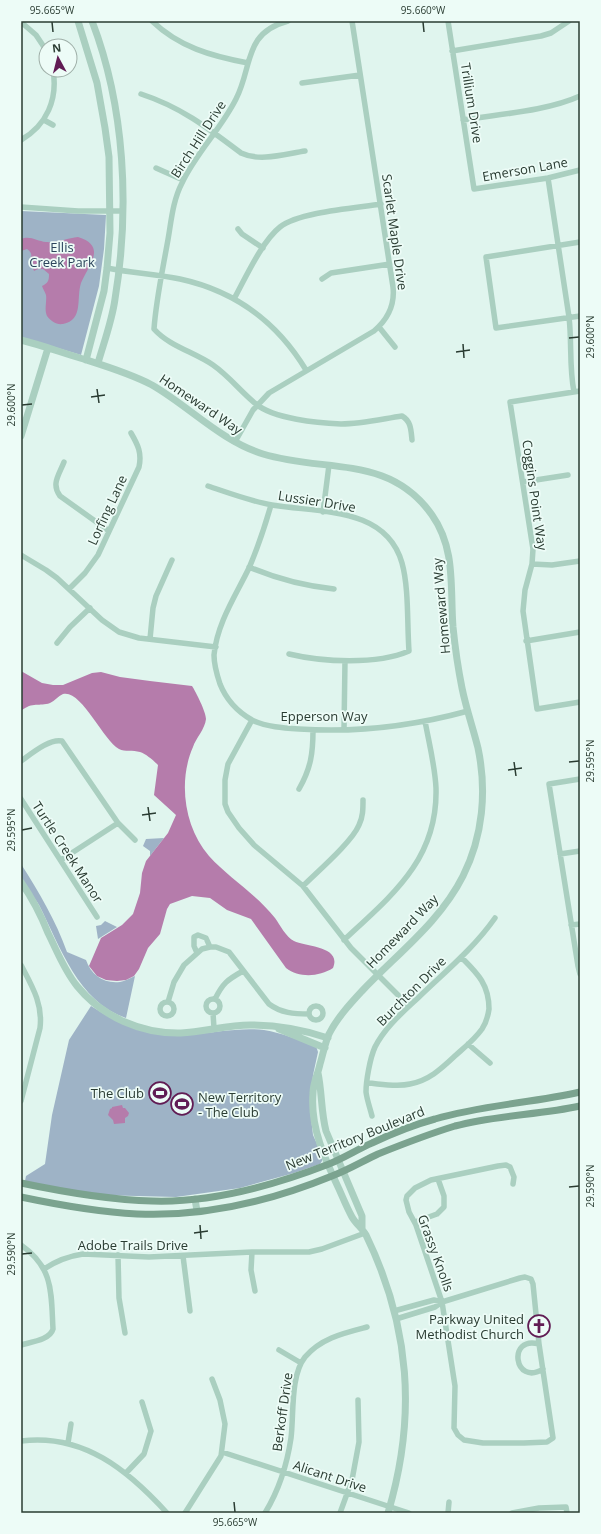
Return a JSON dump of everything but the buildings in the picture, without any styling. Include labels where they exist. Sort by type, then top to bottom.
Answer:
[{"type":"main road","name":"New Territory Boulevard","points":[[21,1183],[82,1195],[128,1200],[154,1202],[195,1199],[254,1188],[328,1164],[373,1143],[421,1124],[472,1109],[580,1092]]},
{"type":"main road","points":[[512,1103],[514,1116]]},
{"type":"main road","name":"New Territory Boulevard","points":[[21,1197],[78,1208],[137,1214],[168,1214],[197,1211],[258,1201],[286,1193],[333,1176],[377,1155],[425,1136],[456,1126],[580,1106]]},
{"type":"main road","points":[[421,1124],[425,1136]]},
{"type":"street","points":[[78,21],[92,63],[105,128],[109,157],[110,233],[107,268],[101,304],[86,360]]},
{"type":"street","points":[[92,21],[105,60],[121,149],[122,211],[119,270],[110,323],[98,363]]},
{"type":"street","points":[[152,21],[175,40],[195,50],[221,58],[248,63]]},
{"type":"street","name":"Birch Hill Drive","points":[[287,21],[268,30],[259,37],[253,47],[236,98],[230,111],[183,180],[175,204],[161,276],[154,329],[166,340],[216,366],[257,405],[278,415],[342,424],[402,416],[407,419],[412,440]]},
{"type":"street","name":"Scarlet Maple Drive","points":[[235,442],[257,405],[269,393],[379,327],[388,315],[394,288],[352,21]]},
{"type":"street","name":"Trillium Drive","points":[[448,21],[474,189]]},
{"type":"street","points":[[452,51],[536,38],[551,33],[569,21]]},
{"type":"street","points":[[21,22],[38,38]]},
{"type":"street","points":[[302,83],[360,75]]},
{"type":"street","points":[[21,140],[44,120],[54,95],[54,78]]},
{"type":"street","points":[[141,94],[168,104],[197,120],[246,156],[258,157],[305,151]]},
{"type":"street","points":[[463,120],[564,103],[580,96]]},
{"type":"street","points":[[44,120],[53,125]]},
{"type":"street","points":[[156,168],[183,180]]},
{"type":"street","name":"Emerson Lane","points":[[474,189],[548,178],[580,170]]},
{"type":"street","points":[[548,178],[569,317],[572,379],[577,391]]},
{"type":"street","points":[[234,299],[263,248],[280,227],[291,220],[307,216],[381,204]]},
{"type":"street","points":[[21,207],[78,211],[122,211]]},
{"type":"street","points":[[238,229],[242,234],[263,248]]},
{"type":"street","points":[[580,242],[486,257],[496,328],[580,316]]},
{"type":"street","points":[[322,279],[331,273],[390,264]]},
{"type":"street","points":[[107,268],[195,283],[234,299],[249,307],[274,328],[295,353],[306,370]]},
{"type":"street","points":[[379,327],[395,347]]},
{"type":"street","name":"Homeward Way","points":[[21,340],[98,363],[148,383],[169,396],[218,432],[254,451],[276,458],[360,469],[373,472],[398,483],[409,491],[424,506],[437,522],[446,542],[451,563],[455,647],[463,692],[478,748],[483,778],[480,824],[474,851],[463,876],[443,908],[343,1012],[328,1038],[313,1089],[313,1110],[317,1136],[333,1176],[353,1219],[363,1231],[383,1277],[394,1311],[402,1350],[406,1406],[403,1446],[397,1482],[389,1510]]},
{"type":"street","points":[[21,436],[48,348]]},
{"type":"street","name":"Coggins Point Way","points":[[577,391],[510,402],[531,537],[532,564],[523,602],[523,622],[537,709],[580,702]]},
{"type":"street","name":"Lorfing Lane","points":[[69,589],[98,555],[139,467],[140,451],[131,433]]},
{"type":"street","points":[[64,462],[56,481],[56,490],[60,496],[109,531]]},
{"type":"street","points":[[323,512],[329,465]]},
{"type":"street","points":[[523,482],[568,475]]},
{"type":"street","name":"Lussier Drive","points":[[208,486],[271,505],[355,516],[370,523],[384,533],[395,547],[405,574],[409,651],[400,655],[386,658],[346,661]]},
{"type":"street","name":"Epperson Way","points":[[271,505],[260,540],[249,567],[224,617],[219,631],[214,655],[215,666],[222,690],[234,706],[252,720],[276,728],[313,730],[396,726],[468,711]]},
{"type":"street","points":[[21,555],[46,570],[119,632],[130,636],[216,647]]},
{"type":"street","points":[[150,639],[153,608],[156,596],[172,560]]},
{"type":"street","points":[[532,564],[552,565],[580,561]]},
{"type":"street","points":[[249,567],[279,579],[334,589]]},
{"type":"street","points":[[57,643],[70,626],[90,608]]},
{"type":"street","points":[[526,641],[580,632]]},
{"type":"street","points":[[289,654],[311,659],[346,661],[344,729]]},
{"type":"street","points":[[252,720],[228,764],[226,771],[224,788],[225,804],[228,812],[239,828],[254,845],[302,886],[344,940],[409,1006]]},
{"type":"street","points":[[344,940],[402,884],[416,865],[427,840],[434,813],[436,788],[425,721]]},
{"type":"street","points":[[299,789],[305,778],[313,753],[313,730]]},
{"type":"street","points":[[21,761],[51,742],[57,740],[62,741],[118,823],[135,840]]},
{"type":"street","points":[[580,779],[550,784],[571,925],[580,974]]},
{"type":"street","name":"Turtle Creek Manor","points":[[21,799],[97,917]]},
{"type":"street","points":[[302,886],[352,837],[363,814],[363,800]]},
{"type":"street","points":[[61,860],[118,823]]},
{"type":"street","points":[[560,854],[580,851]]},
{"type":"street","points":[[21,882],[34,902],[68,974],[78,988],[103,1010],[127,1023],[154,1031],[181,1032],[250,1026],[292,1028],[328,1038]]},
{"type":"street","name":"Burchton Drive","points":[[372,1116],[366,1091],[376,1046],[393,1022],[461,957],[488,928],[495,918]]},
{"type":"street","points":[[571,925],[580,924]]},
{"type":"street","points":[[197,953],[193,942],[194,937],[198,935],[206,938],[210,947]]},
{"type":"street","points":[[168,1002],[178,972],[197,953],[210,947],[221,948],[229,952],[268,1004],[276,1010],[295,1014],[309,1014]]},
{"type":"street","points":[[368,1084],[402,1085],[411,1084],[430,1078],[468,1044],[483,1028],[489,1012],[488,995],[481,978],[461,957]]},
{"type":"street","points":[[21,966],[37,997],[41,1015],[40,1028],[21,1101]]},
{"type":"street","points":[[215,999],[221,986],[229,979],[243,971]]},
{"type":"street","points":[[213,1013],[208,1011],[206,1005],[208,1000],[215,999]]},
{"type":"street","points":[[213,1013],[219,1010],[220,1006],[219,1002],[215,999]]},
{"type":"street","points":[[213,1013],[214,1028]]},
{"type":"street","points":[[275,1028],[325,1048]]},
{"type":"street","points":[[468,1044],[490,1063]]},
{"type":"street","name":"Homeward Way","points":[[318,1073],[323,1122],[337,1160],[362,1216],[363,1231]]},
{"type":"street","points":[[415,1222],[437,1214],[444,1206],[444,1196],[438,1179],[506,1165],[510,1167],[512,1171],[514,1177],[513,1184]]},
{"type":"street","name":"Grassy Knolls","points":[[438,1179],[431,1180],[415,1188],[407,1196],[406,1200],[442,1302],[455,1386],[454,1428],[458,1435],[464,1440],[504,1443],[547,1442],[553,1438],[543,1369]]},
{"type":"street","points":[[195,1199],[197,1211]]},
{"type":"street","name":"Adobe Trails Drive","points":[[44,1269],[76,1255],[149,1257],[252,1252],[309,1252],[322,1249],[363,1231]]},
{"type":"street","points":[[21,1245],[34,1256],[44,1269],[50,1287],[53,1329],[52,1334],[48,1337],[21,1345]]},
{"type":"street","points":[[252,1252],[251,1270],[255,1291]]},
{"type":"street","points":[[118,1255],[119,1298],[125,1333]]},
{"type":"street","points":[[183,1256],[190,1311]]},
{"type":"street","points":[[396,1319],[435,1307],[442,1302],[525,1277],[531,1279],[533,1284],[543,1369],[538,1372],[526,1372],[518,1363],[518,1351],[522,1346],[528,1343],[534,1342],[540,1344]]},
{"type":"street","points":[[394,1311],[434,1300],[442,1302]]},
{"type":"street","name":"Berkoff Drive","points":[[265,1513],[284,1472],[291,1437],[295,1388],[301,1363],[309,1353],[326,1340],[343,1333],[367,1327]]},
{"type":"street","points":[[279,1350],[301,1363]]},
{"type":"street","points":[[185,1513],[221,1456],[222,1452],[225,1424],[220,1400],[212,1379]]},
{"type":"street","points":[[340,1513],[348,1493],[359,1442],[358,1400]]},
{"type":"street","points":[[126,1473],[144,1454],[151,1431],[142,1402]]},
{"type":"street","points":[[68,1443],[71,1424]]},
{"type":"street","points":[[21,1441],[40,1440],[68,1443],[89,1450],[126,1473],[151,1495],[167,1513]]},
{"type":"street","name":"Alicant Drive","points":[[222,1452],[348,1493],[389,1510],[409,1513]]},
{"type":"street","points":[[448,1513],[449,1502]]},
{"type":"street","points":[[512,1513],[539,1508],[566,1507],[567,1513]]},
{"type":"green space","name":"Ellis Creek Park","points":[[21,211],[106,215],[104,249],[99,286],[81,355],[21,337]]},
{"type":"green space","points":[[164,838],[150,856],[150,851],[143,846],[146,839]]},
{"type":"green space","points":[[21,864],[47,907],[67,952],[86,960],[91,970],[95,974],[109,982],[120,982],[135,976],[126,1018],[109,1010],[95,999],[72,971],[39,905],[22,880]]},
{"type":"green space","points":[[105,921],[117,927],[98,939],[96,926],[101,925]]},
{"type":"green space","name":"New Territory - The Club","points":[[91,1006],[127,1025],[150,1032],[176,1034],[255,1029],[271,1031],[316,1046],[318,1052],[313,1075],[310,1109],[313,1135],[322,1155],[322,1161],[320,1164],[240,1188],[176,1197],[97,1195],[25,1181],[26,1176],[45,1164],[52,1115],[69,1040]]},
{"type":"shaded area","points":[[78,237],[87,241],[92,246],[94,251],[93,257],[81,283],[77,313],[70,322],[58,324],[50,320],[46,314],[46,295],[42,286],[48,282],[49,274],[43,269],[34,271],[31,264],[30,252],[27,249],[21,251],[21,239],[30,238],[50,242]]},
{"type":"shaded area","points":[[21,671],[42,683],[53,685],[63,685],[92,673],[101,672],[120,677],[192,686],[206,716],[204,726],[196,740],[188,760],[186,774],[186,803],[194,832],[209,856],[225,872],[268,909],[288,937],[299,943],[328,951],[332,955],[334,961],[333,968],[315,975],[303,975],[291,971],[286,968],[251,919],[227,910],[210,898],[192,896],[170,904],[167,909],[160,934],[148,948],[139,969],[134,976],[126,980],[117,981],[106,980],[97,976],[89,966],[101,938],[122,925],[133,914],[140,893],[142,873],[146,861],[168,833],[176,815],[154,795],[158,765],[142,753],[119,749],[106,736],[77,699],[70,695],[63,694],[50,703],[29,706],[21,711]]},
{"type":"shaded area","points":[[122,1105],[123,1108],[125,1108],[129,1113],[128,1116],[125,1118],[125,1123],[114,1124],[113,1120],[108,1115],[110,1109],[112,1107]]},
{"type":"place","name":"The Club","points":[[160,1093]]},
{"type":"place","name":"New Territory - The Club","points":[[182,1104]]},
{"type":"place","name":"Parkway United Methodist Church","points":[[539,1326]]}]
